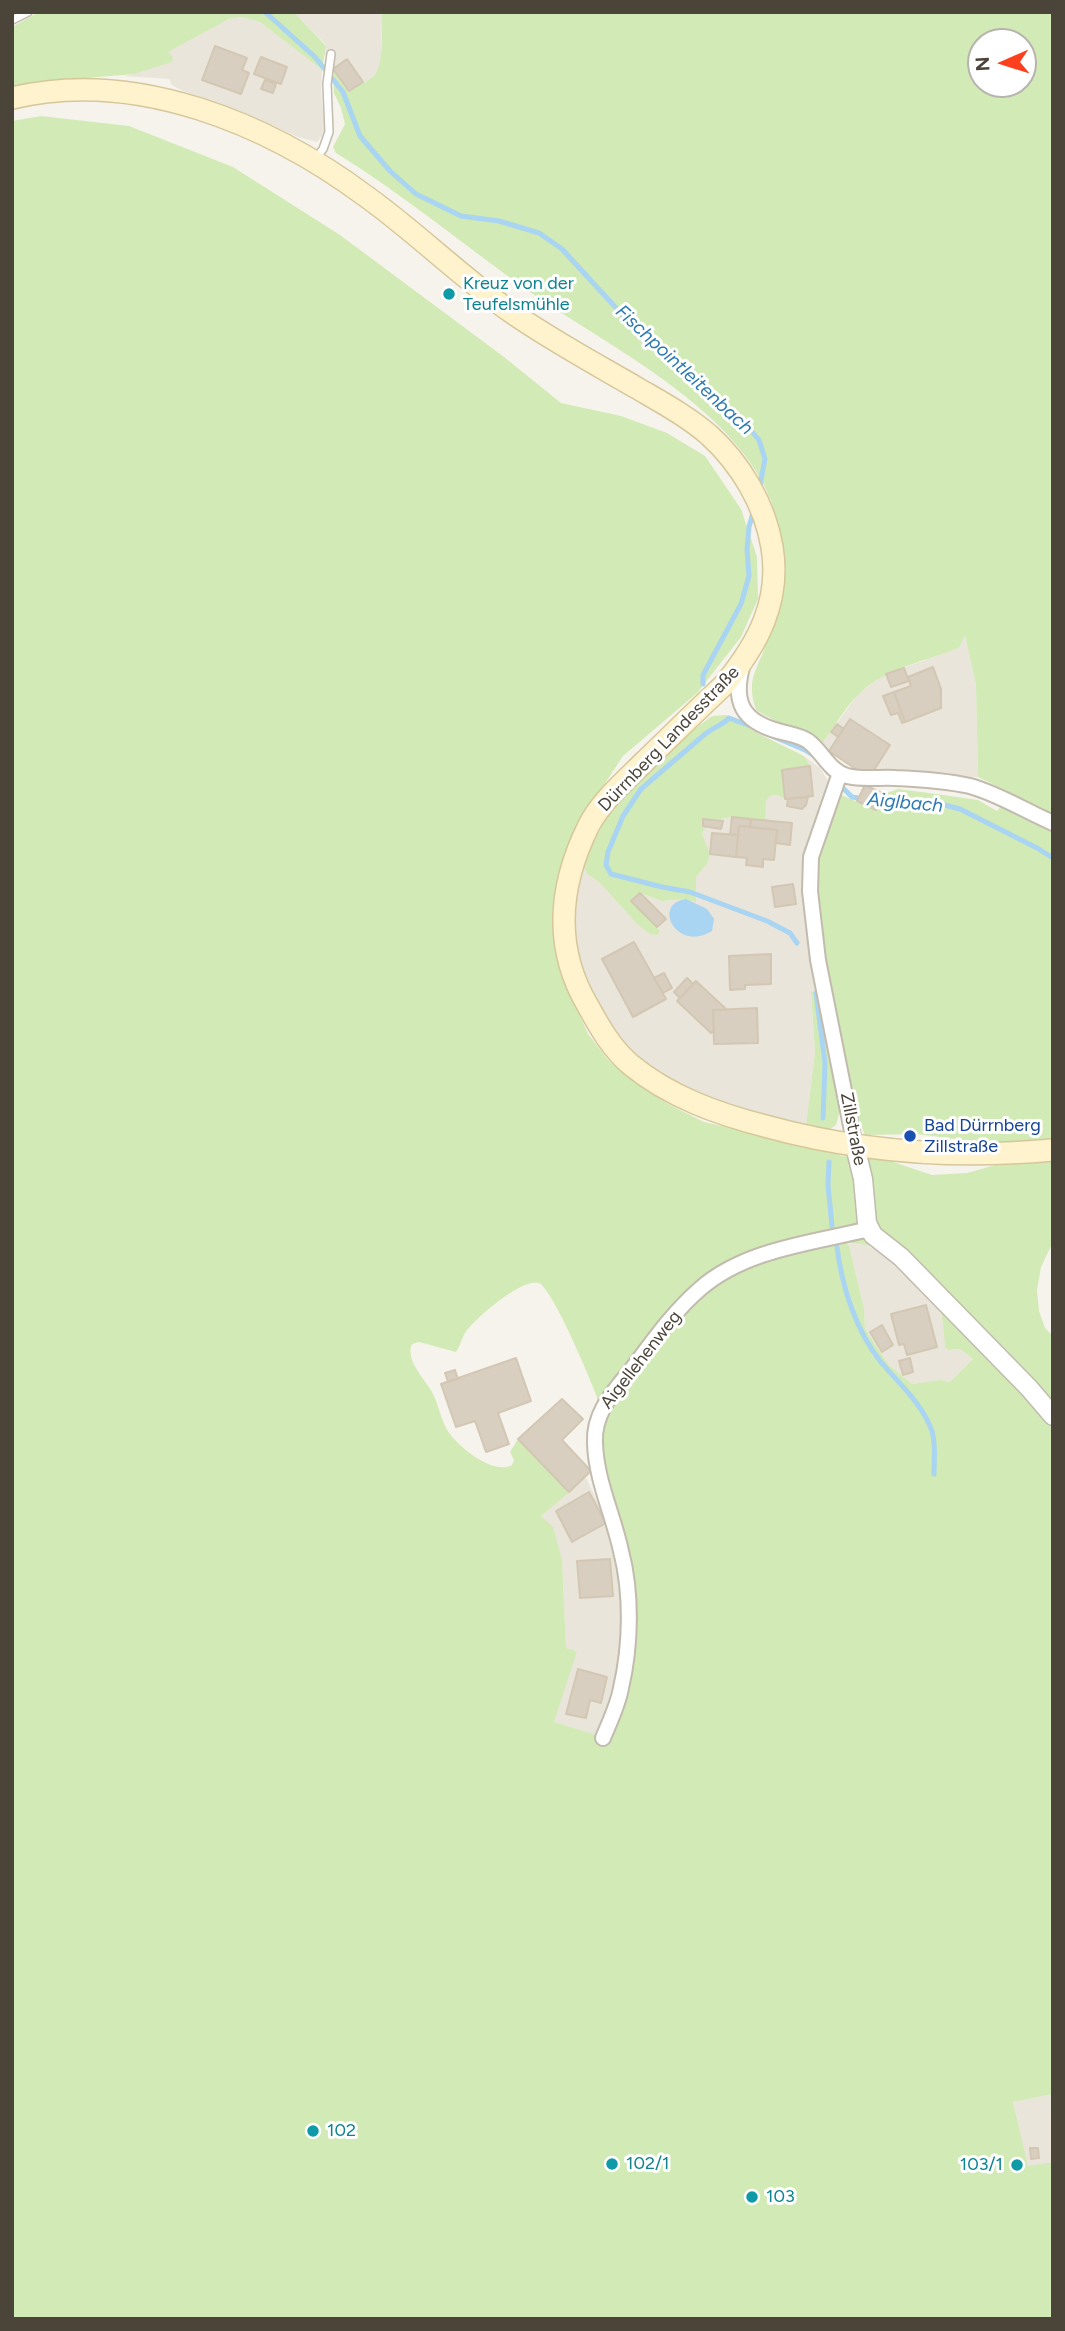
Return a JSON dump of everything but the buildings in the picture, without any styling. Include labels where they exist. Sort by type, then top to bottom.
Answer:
[{"type":"main road","name":"Dürrnberg Landesstraße","points":[[12,98],[82,90],[124,92],[175,102],[253,130],[314,161],[368,197],[510,312],[682,415],[710,436],[746,479],[769,527],[774,558],[774,587],[769,610],[761,632],[724,685],[606,799],[590,823],[571,869],[565,892],[563,917],[566,954],[577,988],[609,1043],[631,1065],[673,1093],[744,1121],[855,1146],[957,1155],[1053,1150]]},
{"type":"street","points":[[740,705],[738,685],[744,659]]},
{"type":"street","points":[[701,706],[725,698],[734,700],[746,714],[767,728],[806,740],[838,779],[897,778],[966,785],[998,796],[1053,823]]},
{"type":"street","name":"Zillstraße","points":[[838,779],[811,857],[810,891],[818,960],[863,1180],[869,1229]]},
{"type":"street","points":[[869,1229],[877,1239],[901,1257],[1053,1416]]},
{"type":"street","name":"Aigellehenweg","points":[[603,1738],[621,1689],[627,1608],[622,1553],[598,1472],[595,1428],[598,1416],[662,1331],[690,1299],[714,1278],[773,1252],[869,1229]]},
{"type":"lane","points":[[12,20],[27,12]]},
{"type":"lane","points":[[314,161],[323,149],[329,132],[327,84],[331,54]]},
{"type":"shaded area","points":[[294,12],[382,12],[381,60],[378,71],[371,79],[349,91],[325,55],[326,45]]},
{"type":"shaded area","points":[[242,17],[260,22],[322,70],[321,92],[325,128],[317,142],[183,91],[172,85],[169,79],[124,76],[134,74],[167,52],[229,19]]},
{"type":"shaded area","points":[[965,634],[976,685],[978,777],[869,778],[821,745],[858,694],[886,674],[959,648]]},
{"type":"shaded area","points":[[804,756],[820,768],[828,781],[819,992],[811,993],[815,1052],[806,1126],[714,1102],[659,1075],[632,1053],[603,1020],[581,979],[574,939],[574,904],[583,864],[587,874],[599,882],[636,923],[660,931],[631,901],[640,893],[662,901],[677,900],[695,887],[696,877],[707,864],[707,845],[702,834],[709,821],[732,817],[764,820],[766,801],[770,796],[777,795],[784,799],[782,770],[810,766]]},
{"type":"shaded area","points":[[844,1243],[865,1245],[895,1258],[934,1300],[952,1350],[960,1349],[973,1359],[950,1382],[940,1380],[912,1384],[889,1365],[865,1329],[864,1308],[849,1246]]},
{"type":"shaded area","points":[[585,1476],[611,1529],[621,1586],[622,1629],[618,1678],[598,1736],[554,1722],[576,1651],[566,1648],[562,1560],[541,1516]]},
{"type":"shaded area","points":[[1053,2094],[1053,2162],[1028,2167],[1013,2102]]},
{"type":"green space","points":[[39,12],[294,12],[326,46],[322,70],[260,22],[242,17],[229,19],[168,52],[173,57],[172,62],[134,74],[50,81],[12,90],[12,27]]},
{"type":"green space","points":[[382,12],[1053,12],[1053,1140],[1002,1145],[917,1134],[865,1135],[857,1115],[824,966],[815,889],[816,855],[839,794],[876,810],[884,794],[898,789],[978,800],[997,811],[1011,793],[978,777],[976,685],[965,635],[959,648],[894,671],[870,684],[849,705],[821,745],[756,710],[752,689],[754,674],[771,626],[781,571],[779,530],[766,490],[744,454],[713,420],[677,390],[526,289],[409,202],[336,153],[333,147],[345,124],[334,93],[333,69],[349,91],[373,77],[381,56]]},
{"type":"green space","points":[[41,116],[129,126],[233,167],[340,235],[504,357],[561,403],[621,416],[667,433],[705,456],[741,509],[757,557],[758,599],[741,637],[697,693],[623,756],[575,829],[556,883],[552,913],[554,942],[561,973],[588,1034],[609,1061],[637,1084],[668,1104],[704,1122],[842,1156],[890,1161],[932,1175],[967,1173],[999,1164],[1053,1160],[1053,1242],[1041,1267],[1037,1290],[1039,1311],[1045,1328],[1053,1336],[1053,2094],[1013,2102],[1028,2166],[1053,2162],[1053,2319],[12,2319],[12,121]],"holes":[[[836,1230],[844,1243],[772,1258],[715,1285],[675,1323],[606,1412],[600,1444],[623,1531],[630,1571],[614,1723],[606,1738],[554,1722],[577,1651],[566,1648],[562,1560],[553,1527],[541,1516],[569,1492],[518,1439],[510,1452],[514,1460],[512,1465],[504,1467],[485,1463],[457,1442],[446,1428],[432,1392],[413,1363],[412,1344],[419,1342],[456,1352],[465,1333],[488,1309],[522,1286],[539,1283],[553,1301],[571,1336],[597,1397],[597,1404],[621,1372],[738,1259]],[[846,1243],[871,1247],[886,1254],[912,1275],[935,1300],[942,1317],[945,1347],[948,1350],[960,1349],[973,1359],[950,1382],[940,1380],[912,1384],[889,1365],[865,1329],[864,1308]]]},
{"type":"green space","points":[[727,715],[804,756],[810,766],[782,770],[785,799],[777,795],[770,796],[766,801],[765,821],[732,817],[709,821],[702,834],[710,854],[707,864],[696,877],[696,902],[686,899],[662,901],[640,893],[632,901],[660,931],[657,935],[650,934],[636,923],[599,882],[587,874],[583,864],[609,812],[629,789],[696,728],[712,716]]},
{"type":"green space","points":[[811,992],[819,992],[842,1103],[836,1125],[829,1130],[806,1126],[815,1052]]},
{"type":"water","points":[[686,899],[707,909],[714,919],[712,931],[699,936],[688,936],[673,925],[670,909]]},
{"type":"waterway","name":"Fischpointleitenbach","points":[[265,12],[315,57],[343,92],[360,136],[390,171],[416,194],[461,216],[499,221],[539,233],[562,249],[639,333],[743,421],[759,440],[765,459],[759,490]]},
{"type":"waterway","name":"Fischpointleitenbach","points":[[703,684],[703,675],[741,604],[749,576],[747,549],[754,509]]},
{"type":"waterway","name":"Fischpointleitenbach","points":[[753,727],[729,718],[704,735],[641,789],[623,816],[608,852],[606,865],[611,874],[690,892],[767,921],[790,933],[797,943]]},
{"type":"waterway","name":"Aiglbach","points":[[765,733],[816,757]]},
{"type":"waterway","name":"Aiglbach","points":[[838,783],[852,797],[864,799]]},
{"type":"waterway","name":"Aiglbach","points":[[874,801],[900,804],[929,801],[960,809],[1053,858]]},
{"type":"waterway","name":"Fischpointleitenbach","points":[[816,993],[825,1063],[823,1118]]},
{"type":"waterway","name":"Fischpointleitenbach","points":[[829,1162],[832,1226]]},
{"type":"waterway","name":"Fischpointleitenbach","points":[[837,1247],[842,1277],[864,1337],[928,1421],[934,1441],[934,1474]]},
{"type":"place","name":"Kreuz von der Teufelsmühle","points":[[449,294]]},
{"type":"place","name":"Bad Dürrnberg Zillstraße","points":[[910,1136]]},
{"type":"place","name":"102","points":[[313,2131]]},
{"type":"place","name":"102/1","points":[[612,2164]]},
{"type":"place","name":"103/1","points":[[1017,2165]]},
{"type":"place","name":"103","points":[[752,2197]]}]
